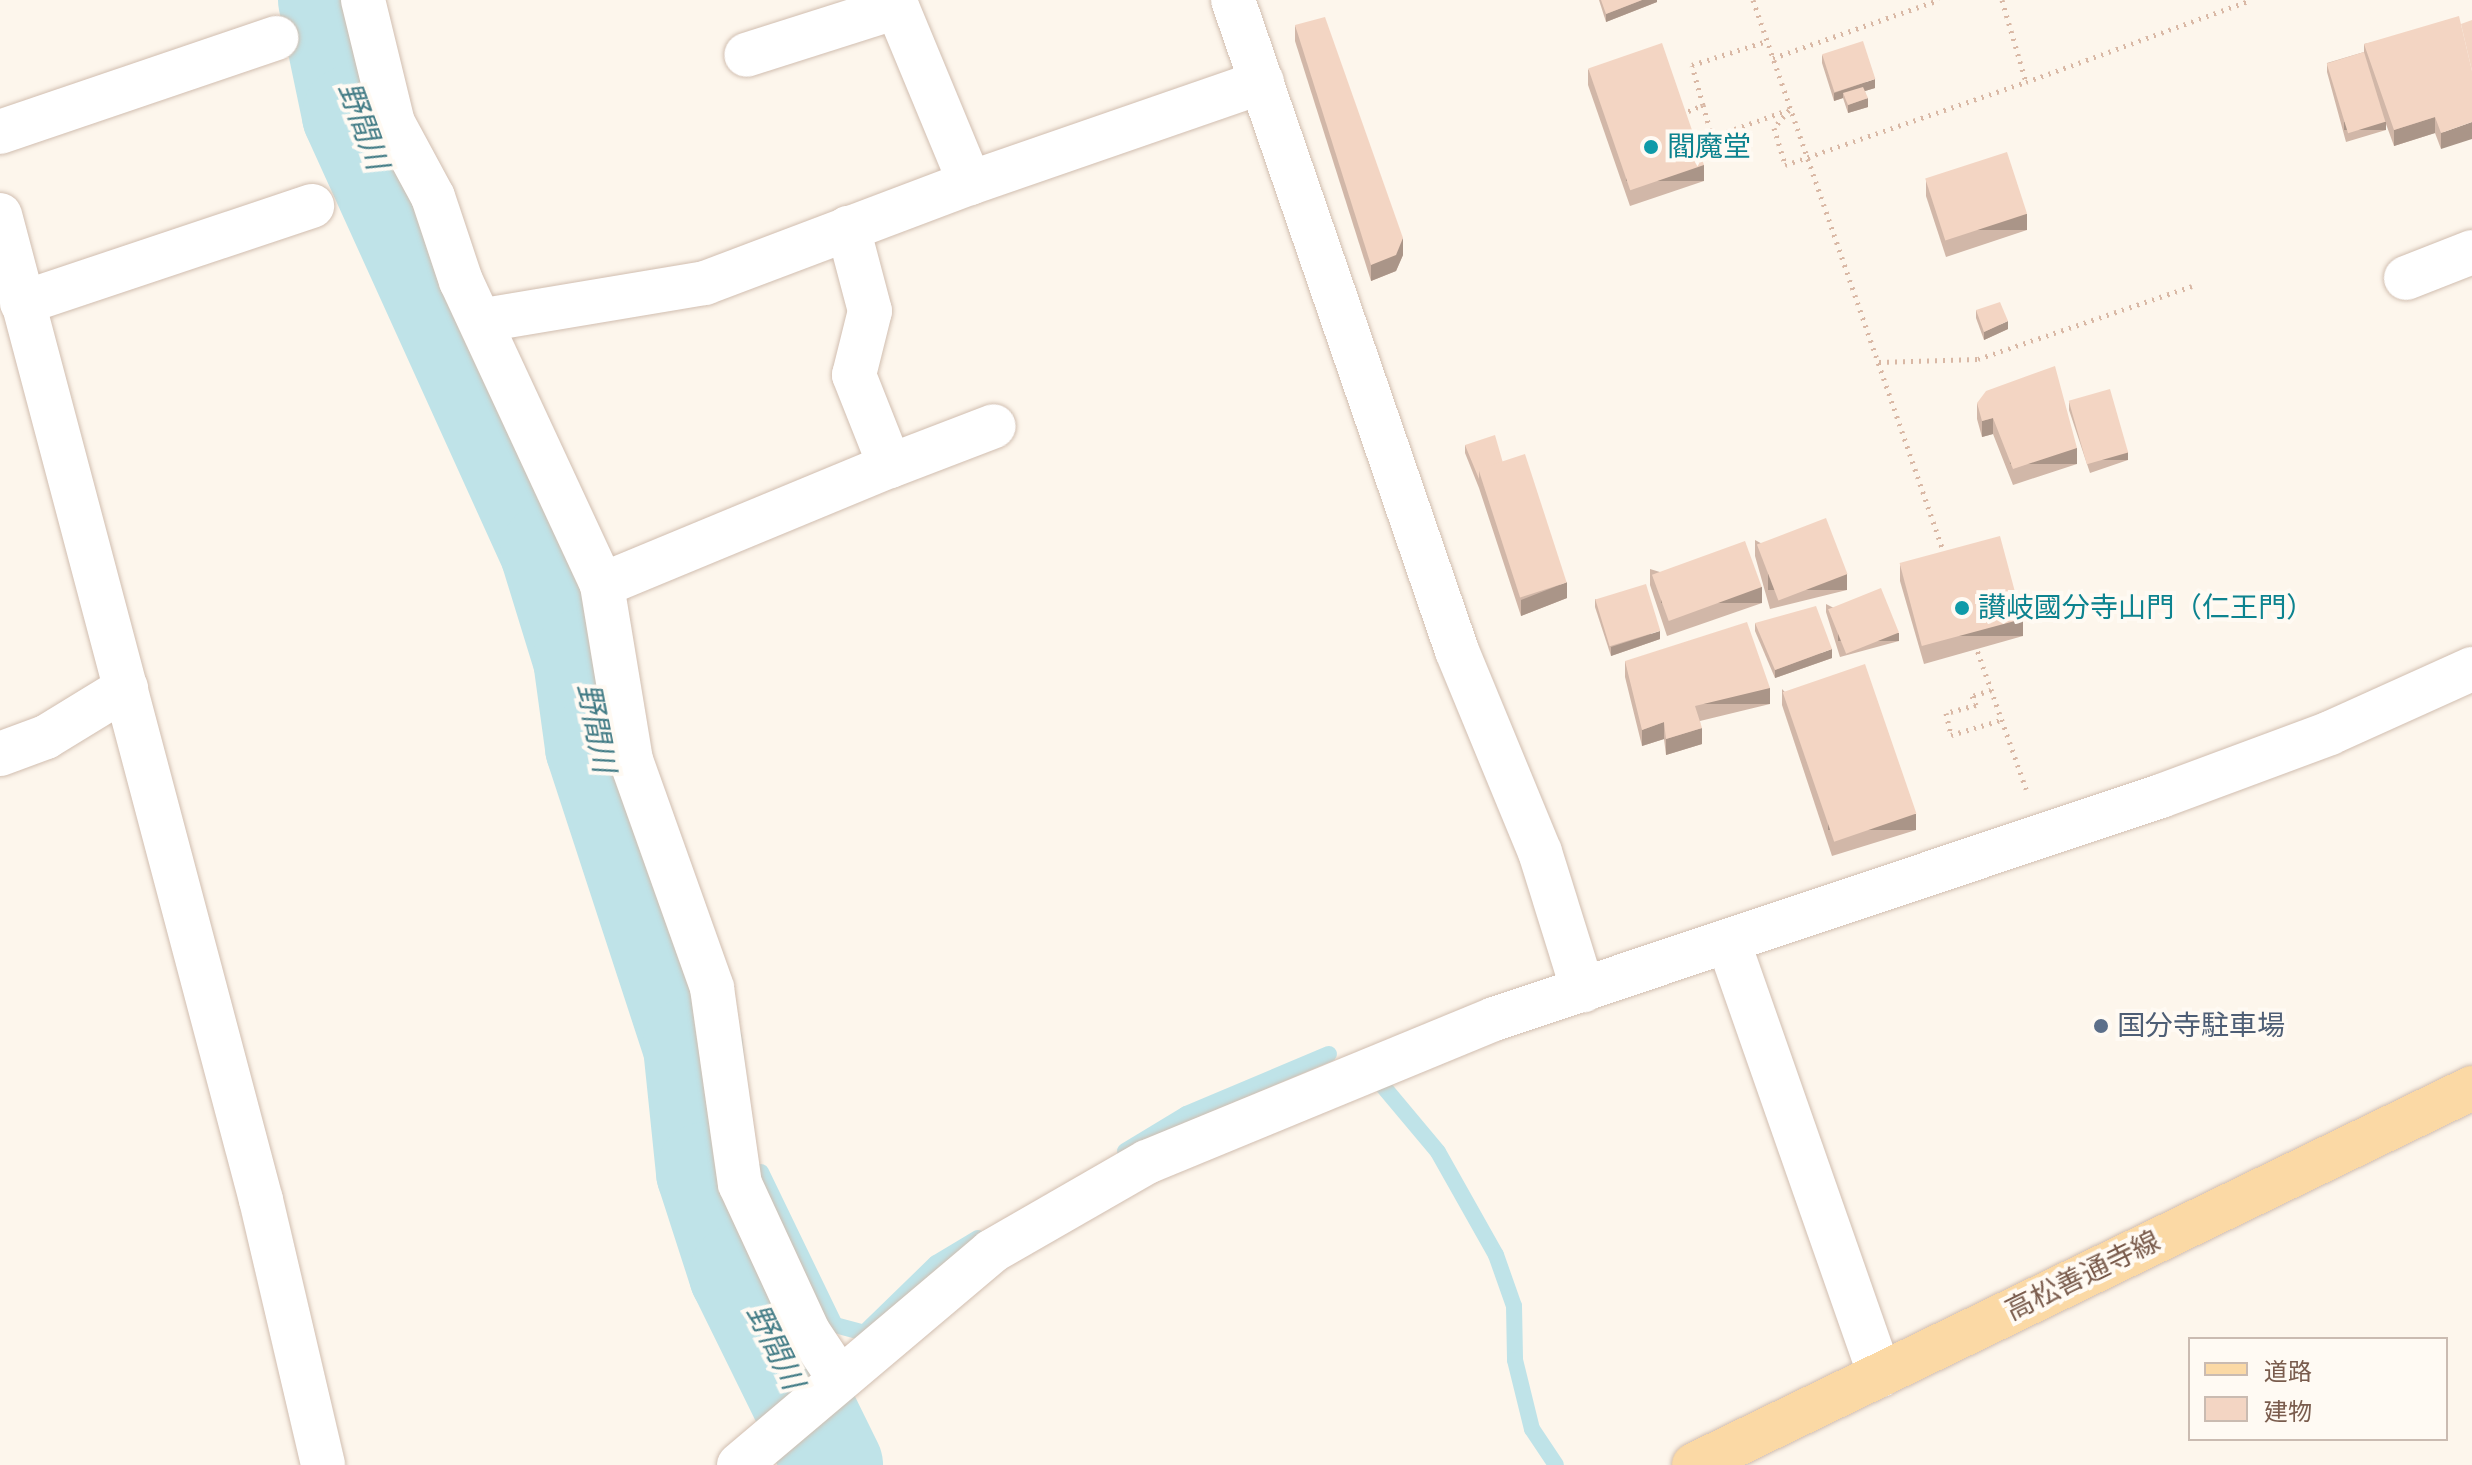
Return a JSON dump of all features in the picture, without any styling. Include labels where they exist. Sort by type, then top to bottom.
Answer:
[{"type":"main road","name":"高松善通寺線","points":[[1694,1465],[2472,1088]]},
{"type":"street","points":[[363,0],[393,123],[433,197],[461,281],[484,320],[602,585],[631,760],[712,988],[740,1184],[809,1333],[816,1400]]},
{"type":"street","points":[[1233,0],[1457,651],[1540,852],[1583,990]]},
{"type":"street","points":[[746,55],[870,8],[897,7],[970,183]]},
{"type":"street","points":[[0,132],[276,38]]},
{"type":"street","points":[[484,320],[705,283],[970,183],[1262,82]]},
{"type":"street","points":[[22,303],[312,206]]},
{"type":"street","points":[[0,215],[126,688],[323,1465]]},
{"type":"street","points":[[848,228],[870,311],[854,375],[890,466]]},
{"type":"street","points":[[2406,278],[2472,252]]},
{"type":"street","points":[[602,585],[994,426]]},
{"type":"street","points":[[739,1465],[992,1251],[1147,1162],[1323,1087],[1583,990],[2043,838],[2330,733],[2472,669]]},
{"type":"street","points":[[0,754],[46,737],[126,688]]},
{"type":"street","points":[[1728,941],[1880,1375]]},
{"type":"path","points":[[1753,0],[1950,571]]},
{"type":"path","points":[[1773,58],[1939,0]]},
{"type":"path","points":[[2002,0],[2026,82]]},
{"type":"path","points":[[1789,110],[1774,128],[1785,165],[2251,0]]},
{"type":"path","points":[[1767,41],[1692,65],[1712,137],[1789,110]]},
{"type":"path","points":[[1681,114],[1703,105]]},
{"type":"path","points":[[1879,362],[1978,359],[2192,286]]},
{"type":"path","points":[[1971,630],[2043,838]]},
{"type":"path","points":[[1991,690],[1972,696],[1976,705],[1946,713],[1951,735],[2001,720]]},
{"type":"building","points":[[1601,0],[1642,0],[1606,14]]},
{"type":"building","points":[[2459,16],[2472,71],[2472,122],[2441,133],[2435,117],[2394,130],[2364,44]]},
{"type":"building","points":[[1325,17],[1403,238],[1396,255],[1371,265],[1295,25]]},
{"type":"building","points":[[2472,20],[2472,71],[2461,24]]},
{"type":"building","points":[[1863,41],[1875,79],[1834,92],[1822,54]]},
{"type":"building","name":"閻魔堂","points":[[1662,43],[1704,165],[1630,190],[1588,68]]},
{"type":"building","points":[[2364,52],[2385,122],[2348,133],[2327,63]]},
{"type":"building","points":[[1863,87],[1868,98],[1848,105],[1843,93]]},
{"type":"building","points":[[2007,152],[2027,214],[1945,240],[1925,179]]},
{"type":"building","points":[[2000,302],[2008,321],[1984,332],[1976,310]]},
{"type":"building","points":[[2055,366],[2077,448],[2013,469],[1993,418],[1982,421],[1977,403],[1986,391]]},
{"type":"building","points":[[2110,389],[2128,452],[2087,464],[2069,401]]},
{"type":"building","points":[[1495,435],[1503,463],[1479,471],[1479,479],[1465,445]]},
{"type":"building","points":[[1525,454],[1567,582],[1520,598],[1478,469]]},
{"type":"building","points":[[1826,518],[1848,574],[1778,601],[1757,545]]},
{"type":"building","name":"讃岐國分寺山門（仁王門）","points":[[2000,536],[2022,619],[1922,646],[1900,563]]},
{"type":"building","points":[[1745,541],[1762,587],[1669,621],[1652,575]]},
{"type":"building","points":[[1646,584],[1660,631],[1610,646],[1595,599]]},
{"type":"building","points":[[1881,588],[1899,633],[1846,654],[1828,609]]},
{"type":"building","points":[[1816,606],[1832,649],[1775,670],[1755,623]]},
{"type":"building","points":[[1747,622],[1770,688],[1695,706],[1702,728],[1666,739],[1664,722],[1642,730],[1625,661]]},
{"type":"building","points":[[1865,664],[1916,813],[1834,842],[1783,692]]},
{"type":"waterway","name":"野間川","points":[[328,0],[352,115],[550,552],[583,659],[595,747],[693,1046],[706,1172],[739,1274],[833,1465]]},
{"type":"waterway","points":[[1125,1151],[1186,1114],[1329,1054]]},
{"type":"waterway","points":[[1382,1085],[1438,1152],[1496,1255],[1514,1306],[1515,1360],[1532,1429],[1556,1465]]},
{"type":"waterway","points":[[761,1172],[835,1325],[864,1333],[936,1263],[978,1238]]},
{"type":"place","name":"閻魔堂","points":[[1651,147]]},
{"type":"place","name":"讃岐國分寺山門（仁王門）","points":[[1962,608]]},
{"type":"place","name":"国分寺駐車場","points":[[2101,1026]]}]
